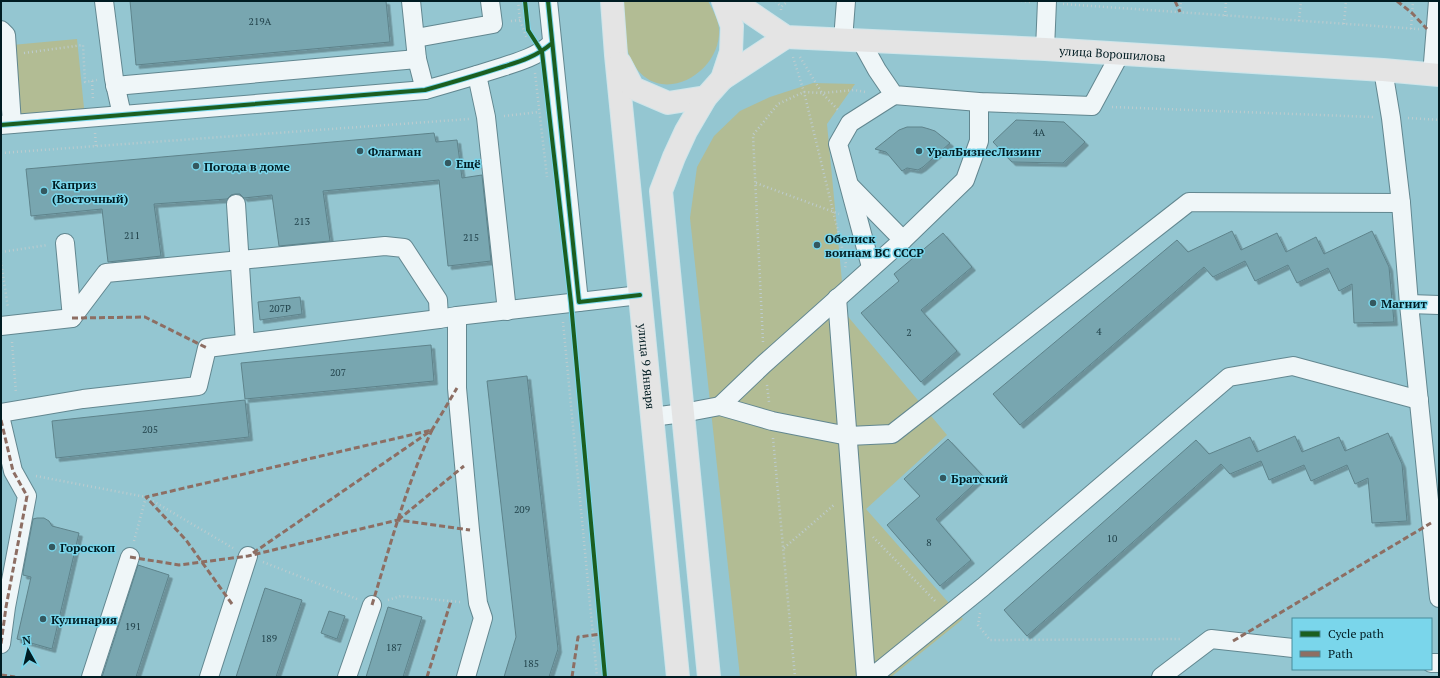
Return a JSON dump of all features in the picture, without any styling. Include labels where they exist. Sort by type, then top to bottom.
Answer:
[{"type":"main road","name":"улица 9 Января","points":[[612,1],[616,55],[678,677]]},
{"type":"main road","points":[[722,79],[731,52],[732,26],[723,1]]},
{"type":"main road","points":[[709,677],[661,191],[686,131],[706,97],[722,79],[786,37],[734,1]]},
{"type":"main road","name":"улица Ворошилова","points":[[786,37],[1045,49],[1383,70],[1435,75]]},
{"type":"main road","points":[[616,55],[633,88],[668,103],[706,97]]},
{"type":"street","points":[[104,1],[115,82],[122,115]]},
{"type":"street","points":[[412,1],[417,59],[425,90]]},
{"type":"street","points":[[416,38],[493,24],[490,1]]},
{"type":"street","points":[[548,1],[542,51],[579,302]]},
{"type":"street","points":[[846,1],[852,40],[877,70],[894,95]]},
{"type":"street","points":[[1435,75],[1435,29],[1438,1]]},
{"type":"street","points":[[1045,49],[1046,2]]},
{"type":"street","points":[[1,30],[6,35],[8,55],[7,124],[425,90],[477,75],[542,51]]},
{"type":"street","points":[[870,267],[838,144],[850,123],[894,95],[979,102],[1092,106],[1120,54]]},
{"type":"street","points":[[115,82],[417,59]]},
{"type":"street","points":[[1383,70],[1391,118],[1401,203],[1409,304],[1439,598]]},
{"type":"street","points":[[477,75],[486,117],[507,310]]},
{"type":"street","points":[[720,406],[870,267],[902,240],[965,180],[979,141],[979,102]]},
{"type":"street","points":[[849,184],[902,240]]},
{"type":"street","points":[[652,417],[720,406],[772,421],[848,436],[892,434],[1189,202],[1401,203]]},
{"type":"street","points":[[236,204],[245,343]]},
{"type":"street","points":[[65,243],[72,318]]},
{"type":"street","points":[[6,326],[72,318],[106,273],[385,246],[404,248],[438,300],[439,319]]},
{"type":"street","points":[[9,412],[83,399],[198,386],[207,348],[457,316],[640,295]]},
{"type":"street","points":[[837,298],[866,677]]},
{"type":"street","points":[[1409,304],[1439,306]]},
{"type":"street","points":[[457,316],[457,388],[478,603],[483,618],[466,677]]},
{"type":"street","points":[[872,677],[983,587],[1229,377],[1293,366],[1419,400]]},
{"type":"street","points":[[1,420],[13,471],[27,496],[6,607],[1,644]]},
{"type":"street","points":[[209,677],[248,556]]},
{"type":"street","points":[[91,677],[130,557]]},
{"type":"street","points":[[347,677],[372,605]]},
{"type":"street","points":[[1161,677],[1211,638],[1292,648]]},
{"type":"path","points":[[518,1],[520,20],[542,51]]},
{"type":"path","points":[[776,1],[781,8],[786,37],[804,92],[846,264],[845,271]]},
{"type":"path","points":[[781,8],[788,1]]},
{"type":"path","points":[[1021,1],[1411,29],[1435,29]]},
{"type":"path","points":[[1180,12],[1181,1]]},
{"type":"path","points":[[1225,16],[1226,1]]},
{"type":"path","points":[[1299,21],[1301,1]]},
{"type":"path","points":[[1344,24],[1346,1]]},
{"type":"path","points":[[1411,29],[1412,1]]},
{"type":"path","points":[[528,30],[542,51],[539,112],[547,182]]},
{"type":"path","points":[[786,37],[822,93],[850,123]]},
{"type":"path","points":[[8,55],[83,45],[85,82],[115,82]]},
{"type":"path","points":[[753,136],[778,104],[804,92],[822,93],[854,90],[894,95]]},
{"type":"path","points":[[1092,106],[1439,120]]},
{"type":"path","points":[[1,153],[539,112]]},
{"type":"path","points":[[756,183],[859,221]]},
{"type":"path","points":[[1,252],[65,243]]},
{"type":"path","points":[[1,261],[6,326],[9,412]]},
{"type":"path","points":[[561,305],[597,677]]},
{"type":"path","points":[[13,471],[146,497],[130,557]]},
{"type":"path","points":[[784,548],[852,489]]},
{"type":"path","points":[[854,517],[949,615]]},
{"type":"path","points":[[983,587],[978,625],[990,640],[1148,640],[1211,638]]},
{"type":"path","points":[[372,605],[401,596],[478,603]]},
{"type":"green space","points":[[623,1],[708,1],[716,18],[719,29],[717,46],[710,61],[698,73],[684,81],[669,84],[654,82],[640,72],[629,55],[624,28]]},
{"type":"green space","points":[[77,39],[85,118],[1,126],[1,46]]},
{"type":"green space","points":[[813,83],[855,84],[827,124],[845,313],[947,435],[866,509],[963,619],[891,677],[740,677],[690,218],[697,167],[714,136],[740,111],[770,97]]},
{"type":"building","points":[[130,1],[386,1],[390,42],[136,65]]},
{"type":"building","points":[[1016,120],[1064,122],[1085,142],[1063,163],[1012,162],[993,142]]},
{"type":"building","points":[[907,127],[922,127],[935,131],[950,143],[918,170],[907,168],[902,171],[886,152],[875,149],[899,130]]},
{"type":"building","points":[[434,133],[436,142],[457,140],[462,178],[482,175],[491,261],[448,266],[439,180],[323,191],[330,241],[279,246],[272,195],[244,198],[240,194],[235,194],[231,195],[227,199],[154,204],[161,256],[108,262],[102,209],[31,216],[26,169]]},
{"type":"building","points":[[1232,231],[1241,250],[1277,233],[1286,252],[1316,237],[1324,254],[1372,231],[1389,267],[1394,322],[1354,323],[1352,284],[1339,291],[1328,268],[1297,283],[1288,265],[1255,281],[1245,261],[1213,277],[1204,267],[1020,425],[993,394],[1177,240],[1188,252]]},
{"type":"building","points":[[943,233],[972,267],[921,310],[957,351],[921,382],[861,313],[899,281],[894,274]]},
{"type":"building","points":[[300,297],[302,314],[260,320],[258,302]]},
{"type":"building","points":[[431,345],[434,381],[245,399],[241,363]]},
{"type":"building","points":[[527,376],[558,649],[549,677],[504,677],[516,637],[487,381]]},
{"type":"building","points":[[245,400],[249,437],[56,458],[52,421]]},
{"type":"building","points":[[1388,433],[1402,464],[1407,521],[1372,523],[1368,478],[1355,484],[1347,465],[1311,481],[1304,465],[1269,480],[1261,461],[1230,474],[1221,464],[1027,636],[1004,610],[1196,440],[1209,454],[1250,437],[1257,452],[1295,436],[1302,452],[1339,437],[1345,451]]},
{"type":"building","points":[[948,439],[983,476],[936,519],[971,560],[940,586],[887,525],[920,496],[904,479]]},
{"type":"building","points":[[44,518],[49,521],[52,526],[79,533],[52,649],[17,639],[31,577],[23,575],[23,572],[33,519]]},
{"type":"building","points":[[138,565],[169,575],[136,677],[102,677]]},
{"type":"building","points":[[265,588],[302,600],[276,677],[236,677]]},
{"type":"building","points":[[388,607],[422,617],[403,677],[366,677]]},
{"type":"building","points":[[329,611],[345,616],[337,639],[321,633]]},
{"type":"marked path","points":[[1175,1],[1180,12]]},
{"type":"marked path","points":[[1397,1],[1412,13],[1427,29]]},
{"type":"marked path","points":[[72,318],[145,317],[207,348]]},
{"type":"marked path","points":[[253,553],[432,430],[457,388]]},
{"type":"marked path","points":[[1,420],[13,471],[27,496],[6,607],[1,644]]},
{"type":"marked path","points":[[232,604],[186,540],[146,497],[432,430]]},
{"type":"marked path","points":[[372,605],[406,494],[432,430]]},
{"type":"marked path","points":[[398,520],[464,466]]},
{"type":"marked path","points":[[130,557],[179,565],[248,556],[398,520],[470,530]]},
{"type":"marked path","points":[[1233,641],[1431,523]]},
{"type":"marked path","points":[[427,677],[451,601]]},
{"type":"marked path","points":[[572,677],[578,637],[601,634]]},
{"type":"marked path","points":[[1,675],[15,677]]},
{"type":"cycle path","points":[[525,1],[528,30],[542,52],[571,303],[605,677]]},
{"type":"cycle path","points":[[548,1],[579,302],[640,295]]},
{"type":"cycle path","points":[[1,125],[425,90],[520,61],[533,56],[551,44]]},
{"type":"place","name":"Флагман","points":[[360,151]]},
{"type":"place","name":"УралБизнесЛизинг","points":[[919,151]]},
{"type":"place","name":"Ещё","points":[[448,163]]},
{"type":"place","name":"Погода в доме","points":[[196,166]]},
{"type":"place","name":"Каприз (Восточный)","points":[[44,191]]},
{"type":"place","name":"Обелиск воинам ВС СССР","points":[[817,245]]},
{"type":"place","name":"Магнит","points":[[1373,303]]},
{"type":"place","name":"Братский","points":[[943,478]]},
{"type":"place","name":"Гороскоп","points":[[52,547]]},
{"type":"place","name":"Кулинария","points":[[43,619]]}]
